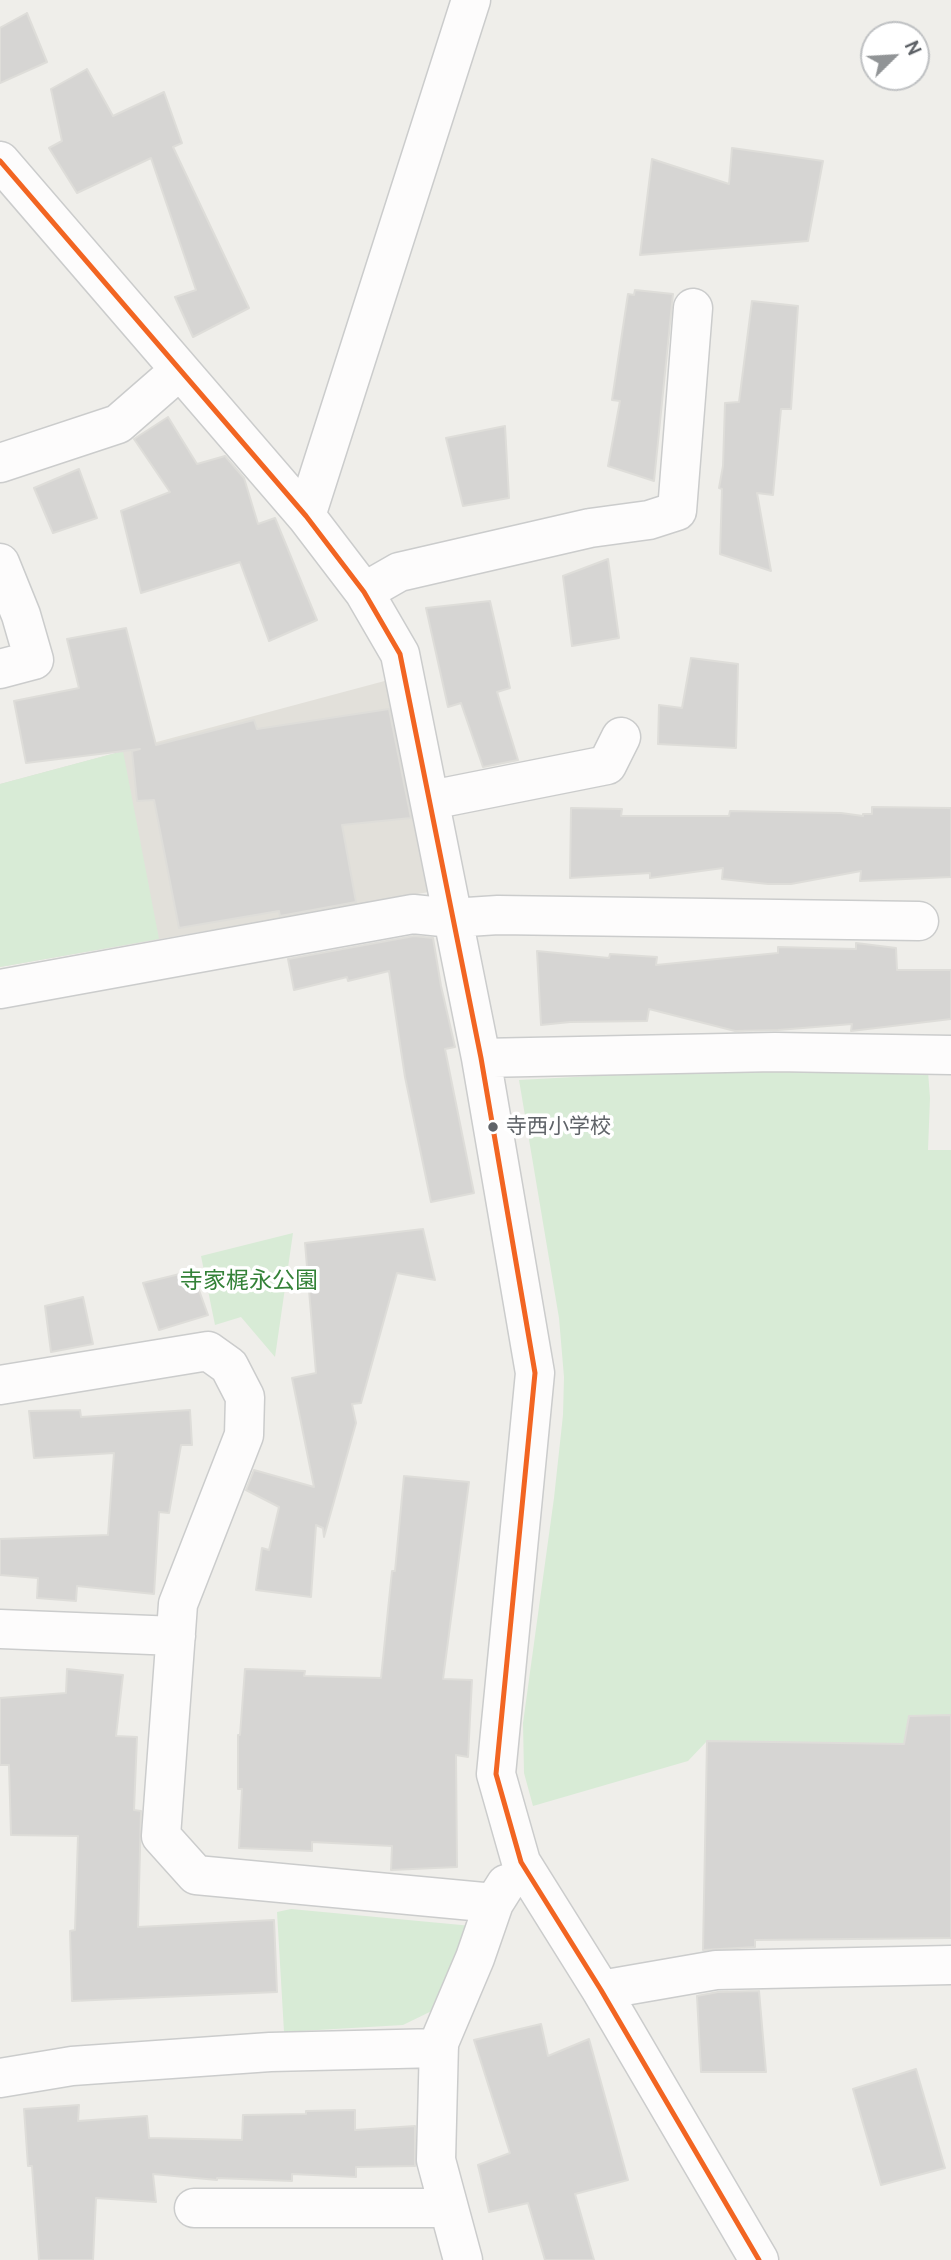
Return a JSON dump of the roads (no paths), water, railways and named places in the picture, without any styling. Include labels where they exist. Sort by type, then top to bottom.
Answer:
[{"type":"street","points":[[306,516],[471,0]]},
{"type":"street","points":[[0,161],[306,516],[364,592],[400,654],[481,1058],[535,1373],[496,1774],[521,1862],[601,1990],[759,2260]]},
{"type":"street","points":[[364,592],[399,572],[590,528],[649,520],[677,511],[694,308]]},
{"type":"street","points":[[0,463],[118,424],[180,370]]},
{"type":"street","points":[[0,563],[21,615],[34,660],[0,669]]},
{"type":"street","points":[[431,800],[607,765],[621,737]]},
{"type":"street","points":[[0,989],[413,914],[452,918],[498,915],[919,921]]},
{"type":"street","points":[[481,1058],[775,1052],[951,1055]]},
{"type":"street","points":[[0,1385],[208,1351],[229,1366],[245,1397],[244,1435],[178,1604],[160,1836],[196,1875],[494,1903]]},
{"type":"street","points":[[0,1629],[176,1636]]},
{"type":"street","points":[[463,2260],[436,2160],[439,2048],[494,1903],[521,1862]]},
{"type":"street","points":[[601,1990],[716,1970],[951,1965]]},
{"type":"street","points":[[0,2078],[72,2066],[256,2053],[439,2048]]},
{"type":"street","points":[[194,2208],[449,2208]]},
{"type":"place","name":"寺西小学校","points":[[493,1127]]},
{"type":"park label","name":"寺家梶永公園","points":[[249,1281]]}]
